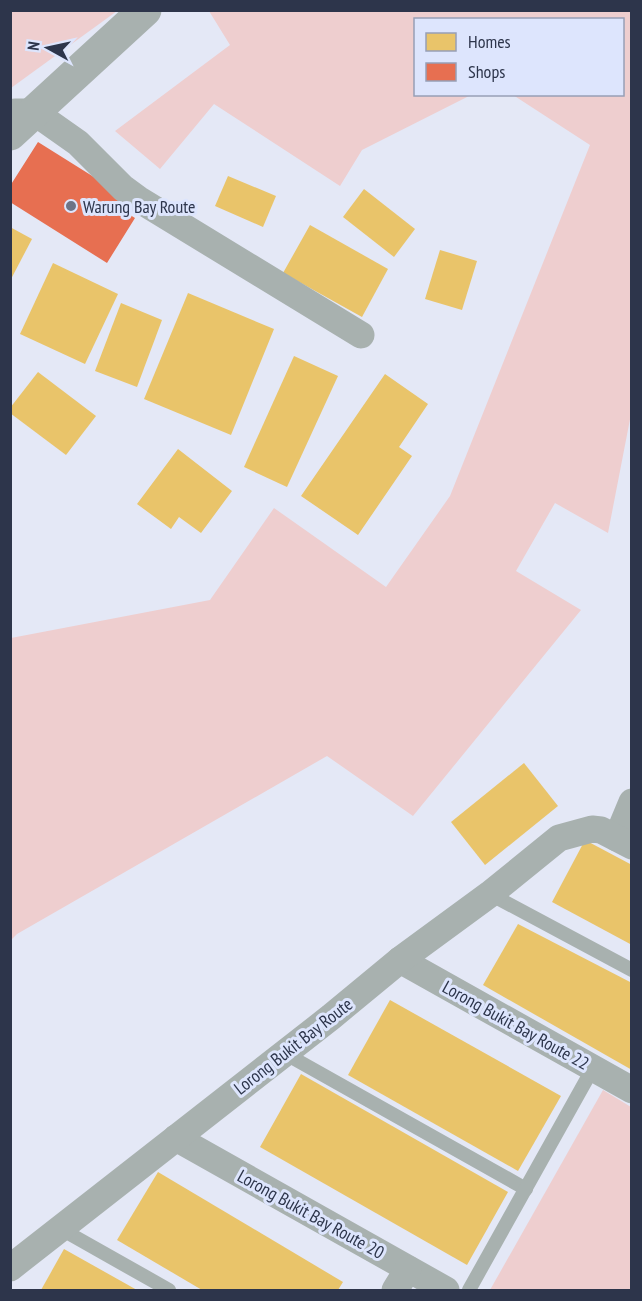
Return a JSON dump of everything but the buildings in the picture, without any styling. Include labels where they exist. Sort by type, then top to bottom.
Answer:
[{"type":"street","points":[[145,10],[18,120],[78,143],[123,188],[138,199],[361,335]]},
{"type":"street","points":[[624,842],[632,802]]},
{"type":"street","name":"Lorong Bukit Bay Route","points":[[10,1268],[400,960],[490,894],[559,838],[592,829],[602,830],[624,842]]},
{"type":"street","name":"Lorong Bukit Bay Route 22","points":[[400,960],[632,1090]]},
{"type":"street","name":"Lorong Bukit Bay Route 20","points":[[176,1138],[402,1280],[446,1290]]},
{"type":"lane","points":[[490,894],[632,970]]},
{"type":"lane","points":[[284,1053],[526,1189]]},
{"type":"lane","points":[[469,1290],[593,1068]]},
{"type":"lane","points":[[61,1229],[169,1290]]},
{"type":"shaded area","points":[[11,10],[117,10],[117,11],[11,88]]},
{"type":"shaded area","points":[[209,11],[631,11],[632,409],[608,533],[555,503],[516,571],[581,610],[413,816],[327,756],[17,934],[11,940],[11,638],[210,600],[274,508],[386,587],[450,496],[590,145],[515,96],[624,96],[624,18],[414,18],[414,96],[469,96],[362,150],[340,186],[214,104],[160,169],[115,131],[230,45]]},
{"type":"shaded area","points":[[603,1090],[631,1107],[631,1290],[490,1290]]},
{"type":"place","name":"Warung Bay Route","points":[[71,206]]}]
